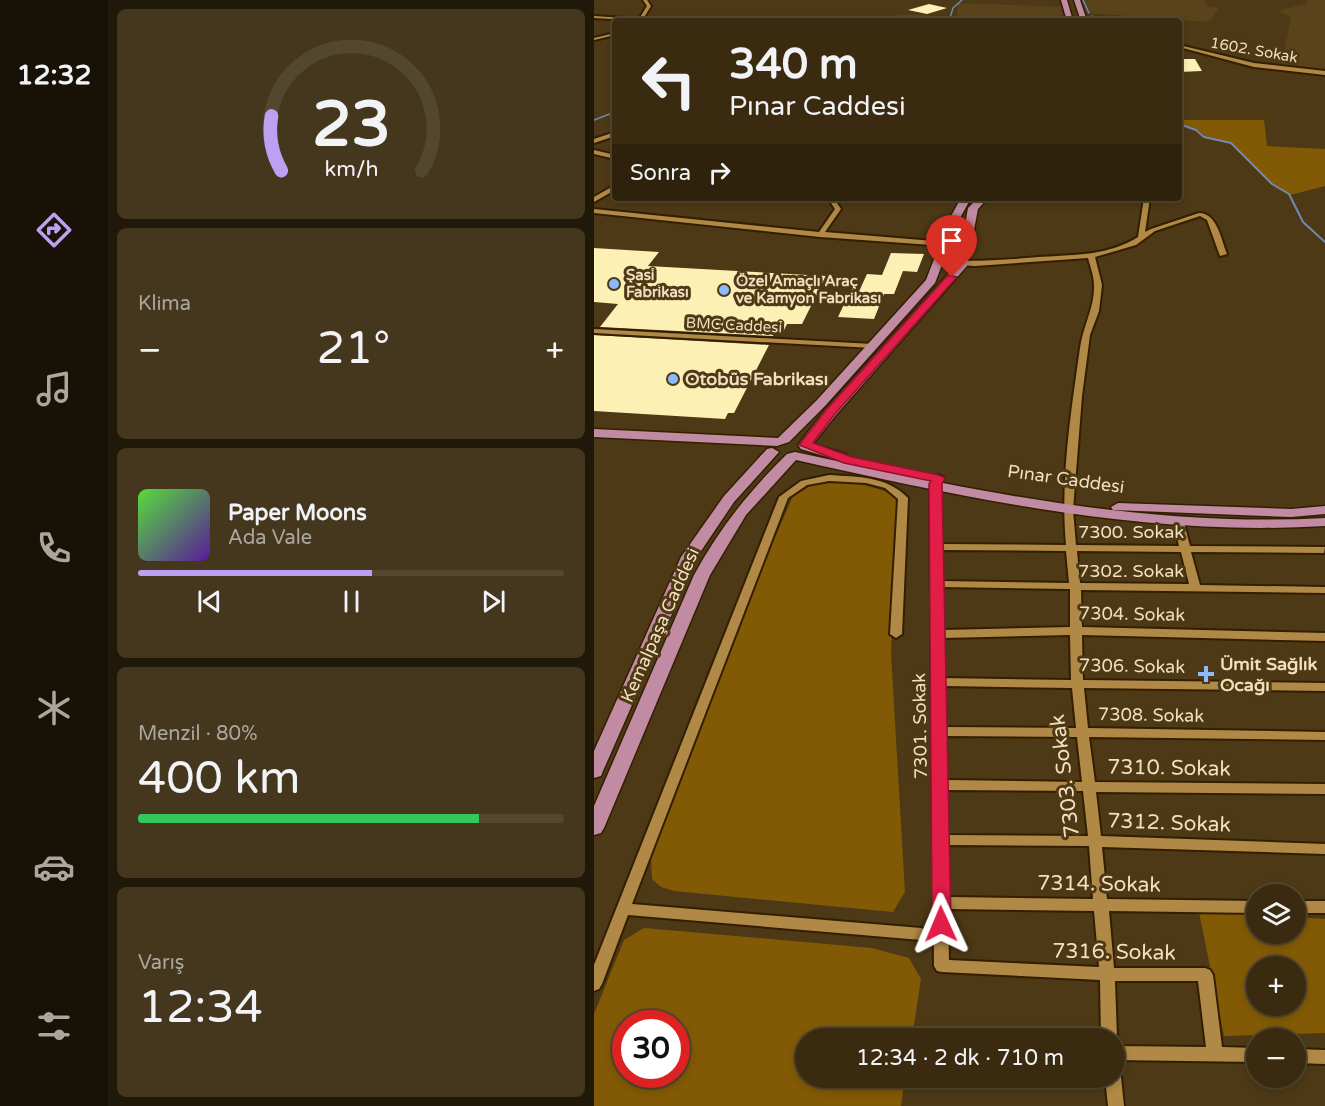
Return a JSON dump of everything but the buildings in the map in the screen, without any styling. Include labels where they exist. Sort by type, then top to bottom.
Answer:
[{"type":"main road","points":[[1064,0],[1069,18]]},
{"type":"main road","points":[[1077,0],[1083,18]]},
{"type":"main road","name":"Kemalpaşa Caddesi","points":[[594,771],[689,557],[723,505],[750,473],[915,302],[931,281],[940,262],[957,211],[964,201]]},
{"type":"main road","points":[[963,264],[973,208],[980,201]]},
{"type":"main road","name":"Kemalpaşa Caddesi","points":[[594,828],[716,546],[727,527],[748,501],[794,456],[803,452],[830,413],[963,264]]},
{"type":"main road","points":[[594,433],[776,446]]},
{"type":"main road","points":[[594,439],[776,446],[798,440],[806,446]]},
{"type":"main road","points":[[776,446],[780,456],[794,456],[937,481]]},
{"type":"main road","name":"Pınar Caddesi","points":[[806,446],[849,460],[937,481],[1179,523],[1293,525],[1325,522]]},
{"type":"main road","name":"Pınar Caddesi","points":[[1067,505],[1291,513],[1325,510]]},
{"type":"street","points":[[643,18],[649,6],[645,0]]},
{"type":"street","points":[[594,17],[612,18]]},
{"type":"street","points":[[594,39],[612,35]]},
{"type":"street","name":"1602. Sokak","points":[[1182,47],[1254,65],[1325,73]]},
{"type":"street","points":[[594,141],[612,136]]},
{"type":"street","points":[[594,152],[612,156]]},
{"type":"street","points":[[594,200],[612,189]]},
{"type":"street","points":[[820,235],[838,209],[834,203],[836,201]]},
{"type":"street","points":[[1141,238],[1147,201]]},
{"type":"street","points":[[594,211],[820,235],[946,244]]},
{"type":"street","points":[[940,262],[963,264],[1091,255],[1133,243],[1153,230],[1201,214],[1210,219],[1223,254]]},
{"type":"street","name":"7303. Sokak","points":[[1091,255],[1098,285],[1095,311],[1086,335],[1067,505],[1075,587],[1077,682],[1101,906],[1109,1028]]},
{"type":"street","name":"BMC Caddesi","points":[[594,331],[873,346]]},
{"type":"street","points":[[594,984],[784,497],[804,483],[829,478],[866,480],[888,486],[903,498],[896,634]]},
{"type":"street","name":"7301. Sokak","points":[[937,481],[942,966]]},
{"type":"street","points":[[1179,523],[1195,588]]},
{"type":"street","name":"7300. Sokak","points":[[937,547],[1325,551]]},
{"type":"street","name":"7302. Sokak","points":[[937,584],[1325,590]]},
{"type":"street","name":"7304. Sokak","points":[[938,634],[1075,631],[1325,637]]},
{"type":"street","name":"7306. Sokak","points":[[939,682],[1325,687]]},
{"type":"street","name":"7308. Sokak","points":[[940,731],[1325,736]]},
{"type":"street","name":"7310. Sokak","points":[[940,785],[1325,789]]},
{"type":"street","name":"7312. Sokak","points":[[939,840],[1325,849]]},
{"type":"street","name":"7314. Sokak","points":[[941,903],[1246,907]]},
{"type":"street","points":[[1306,907],[1325,907]]},
{"type":"street","points":[[624,909],[921,934]]},
{"type":"street","name":"7316. Sokak","points":[[942,966],[1107,975],[1205,975],[1215,1055]]},
{"type":"street","points":[[1125,1053],[1246,1055]]},
{"type":"street","points":[[1306,1056],[1325,1057]]},
{"type":"street","points":[[1114,1088],[1116,1106]]},
{"type":"shaded area","points":[[1084,0],[1205,0],[1208,7],[1219,8],[1206,22],[1182,20],[1182,18],[1087,13]]},
{"type":"shaded area","points":[[1308,0],[1325,0],[1325,70],[1282,65],[1291,17],[1277,11],[1306,4]]},
{"type":"shaded area","points":[[958,3],[1061,7],[1063,18],[890,18],[900,14],[957,17]]},
{"type":"shaded area","points":[[1182,120],[1264,120],[1267,146],[1325,149],[1325,186],[1290,195],[1277,188],[1232,143],[1207,138],[1198,130],[1182,124]]},
{"type":"shaded area","points":[[847,480],[885,491],[897,500],[891,654],[905,892],[893,912],[674,891],[661,887],[652,879],[651,858],[717,672],[793,496],[812,485]]},
{"type":"shaded area","points":[[1199,912],[1246,914],[1246,944],[1306,944],[1306,918],[1325,919],[1325,1033],[1306,1034],[1306,1028],[1246,1028],[1246,1035],[1224,1036]]},
{"type":"shaded area","points":[[644,928],[872,948],[909,958],[921,979],[914,1028],[795,1028],[795,1088],[903,1088],[901,1106],[594,1106],[594,1014],[624,940]]},
{"type":"waterway","points":[[950,18],[953,8],[962,0]]},
{"type":"waterway","points":[[1083,0],[1089,13]]},
{"type":"waterway","points":[[594,120],[612,113]]},
{"type":"waterway","points":[[1182,125],[1196,130],[1204,137],[1231,143],[1272,184],[1289,194],[1303,222],[1325,242]]},
{"type":"place","name":"Şasi Fabrikası","points":[[614,284]]},
{"type":"place","name":"Özel Amaçlı Araç ve Kamyon Fabrikası","points":[[724,290]]},
{"type":"place","name":"Otobüs Fabrikası","points":[[673,379]]},
{"type":"place","name":"Ümit Sağlık Ocağı","points":[[1206,674]]},
{"type":"route","points":[[941,924],[935,484],[939,478],[849,460],[805,445],[830,413],[952,277]]}]
